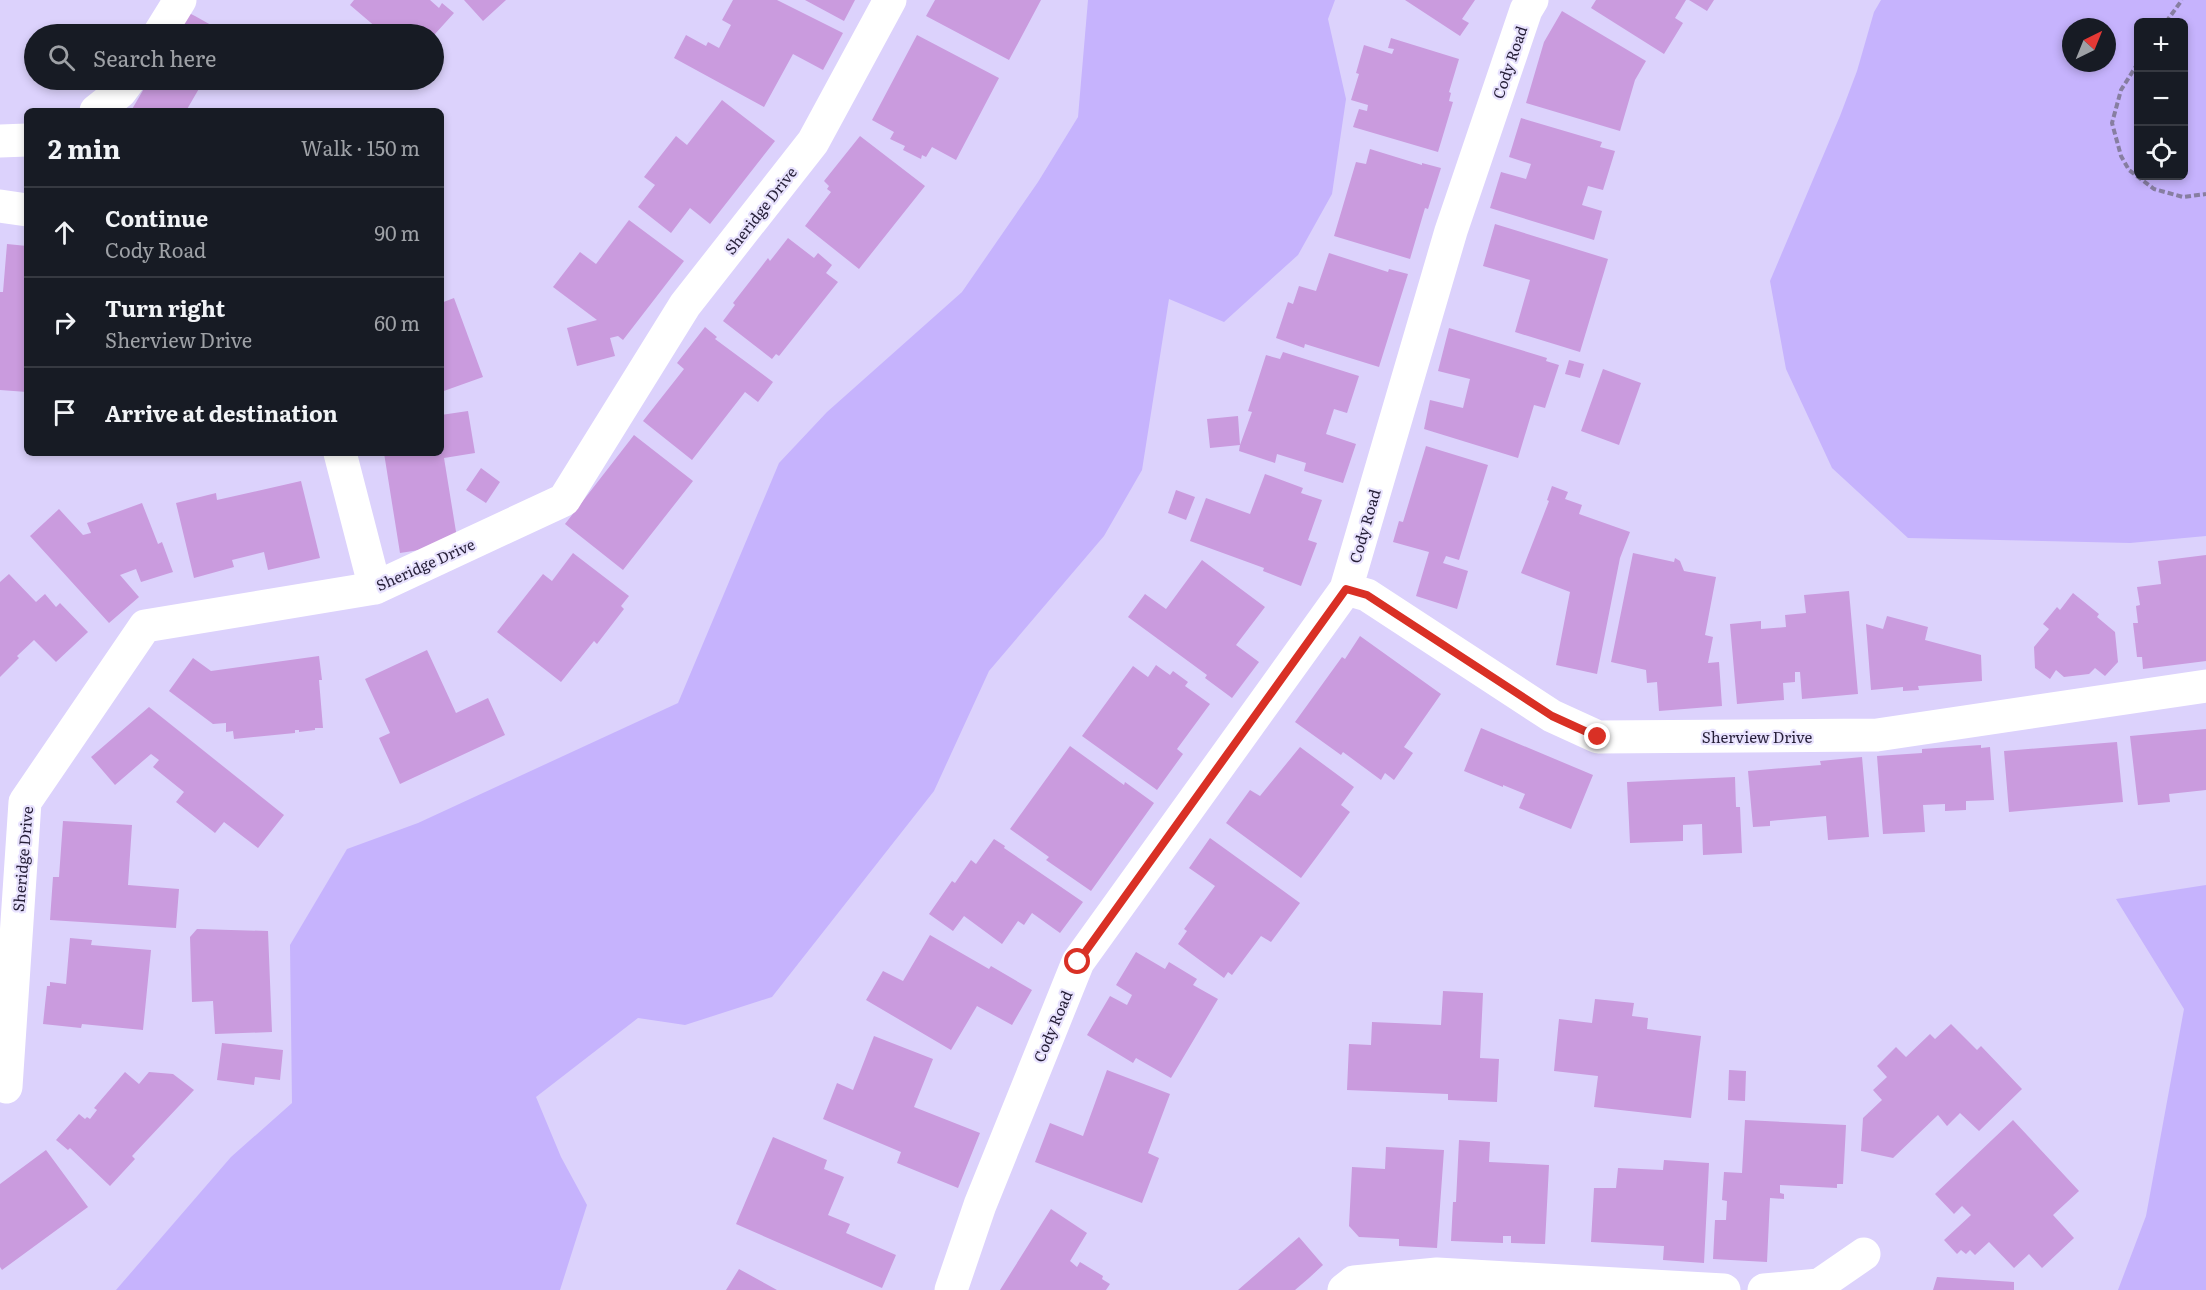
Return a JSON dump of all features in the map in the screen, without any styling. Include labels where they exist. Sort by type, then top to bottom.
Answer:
[{"type":"street","points":[[165,24],[180,0]]},
{"type":"street","name":"Sheridge Drive","points":[[6,1087],[25,802],[145,626],[375,588],[564,500],[685,305],[813,142],[890,0]]},
{"type":"street","name":"Cody Road","points":[[951,1290],[980,1205],[1078,962],[1346,589],[1451,231],[1522,21],[1532,0]]},
{"type":"street","points":[[100,108],[122,90]]},
{"type":"street","points":[[0,141],[24,140]]},
{"type":"street","points":[[0,206],[24,210]]},
{"type":"street","points":[[341,456],[375,588]]},
{"type":"street","name":"Sherview Drive","points":[[1346,589],[1367,595],[1552,716],[1598,737],[1877,735],[2206,686]]},
{"type":"street","points":[[1764,1290],[1819,1285],[1864,1254]]},
{"type":"street","points":[[1344,1290],[1354,1282],[1437,1274],[1724,1290]]},
{"type":"path","points":[[2169,18],[2182,0]]},
{"type":"path","points":[[2134,70],[2121,90],[2112,123],[2121,156],[2129,170],[2154,189],[2182,197],[2206,194]]},
{"type":"shaded area","points":[[1088,0],[1335,0],[1328,19],[1346,99],[1332,194],[1298,255],[1224,322],[1169,299],[1142,470],[1104,536],[989,671],[934,791],[772,997],[685,1025],[638,1018],[536,1097],[561,1157],[587,1205],[560,1290],[116,1290],[231,1157],[292,1103],[290,945],[347,849],[418,823],[678,703],[779,463],[827,412],[962,292],[1038,182],[1078,117]]},
{"type":"shaded area","points":[[1881,0],[2206,0],[2206,536],[2130,543],[1908,538],[1832,468],[1786,369],[1770,281],[1857,71],[1874,12]]},
{"type":"shaded area","points":[[2206,885],[2206,1290],[2118,1290],[2146,1216],[2184,1009],[2116,899]]},
{"type":"building","points":[[354,0],[430,0],[439,8],[442,3],[454,13],[444,24],[372,24],[350,5]]},
{"type":"building","points":[[464,0],[506,0],[483,21]]},
{"type":"building","points":[[733,0],[777,0],[843,33],[823,70],[793,54],[764,107],[674,58],[686,35],[706,46],[708,42],[719,48],[731,25],[722,20]]},
{"type":"building","points":[[805,0],[855,0],[844,21]]},
{"type":"building","points":[[935,0],[1041,0],[1009,60],[926,16]]},
{"type":"building","points":[[1405,0],[1475,0],[1462,19],[1469,23],[1460,36]]},
{"type":"building","points":[[1596,0],[1686,0],[1675,18],[1683,23],[1664,54],[1591,8]]},
{"type":"building","points":[[1689,0],[1714,0],[1707,11]]},
{"type":"building","points":[[1562,11],[1646,61],[1635,80],[1620,131],[1526,103],[1544,42]]},
{"type":"building","points":[[189,13],[209,24],[183,24]]},
{"type":"building","points":[[917,35],[999,78],[956,160],[932,147],[926,157],[922,155],[921,159],[903,150],[905,146],[890,139],[894,132],[872,120]]},
{"type":"building","points":[[1391,38],[1459,59],[1449,92],[1451,93],[1449,101],[1453,102],[1438,152],[1353,127],[1359,109],[1367,111],[1368,105],[1351,100],[1359,74],[1356,73],[1364,45],[1392,54],[1394,49],[1388,48]]},
{"type":"building","points":[[143,90],[198,90],[188,108],[133,108]]},
{"type":"building","points":[[722,100],[775,141],[710,224],[690,208],[671,233],[638,207],[655,185],[644,177],[676,136],[687,145]]},
{"type":"building","points":[[1521,118],[1602,142],[1600,147],[1615,151],[1603,190],[1588,186],[1582,205],[1602,211],[1594,240],[1490,208],[1501,172],[1526,179],[1531,164],[1509,157]]},
{"type":"building","points":[[860,136],[925,186],[859,269],[805,226],[831,192],[824,181]]},
{"type":"building","points":[[1370,149],[1422,165],[1422,163],[1441,168],[1428,209],[1425,208],[1410,259],[1334,236],[1356,162],[1366,164]]},
{"type":"building","points":[[629,220],[684,261],[623,340],[618,336],[610,338],[615,356],[577,366],[567,328],[597,320],[553,287],[580,252],[596,264]]},
{"type":"building","points":[[1495,224],[1608,259],[1580,352],[1515,332],[1530,280],[1483,266]]},
{"type":"building","points":[[788,238],[814,258],[818,253],[832,265],[826,273],[838,282],[779,356],[776,354],[772,359],[723,321],[735,305],[733,303],[768,258],[770,261]]},
{"type":"building","points":[[7,244],[24,246],[24,392],[0,390],[0,292],[3,292]]},
{"type":"building","points":[[1329,253],[1388,272],[1389,269],[1408,274],[1379,367],[1305,344],[1304,348],[1276,338],[1288,302],[1293,304],[1299,286],[1316,291]]},
{"type":"building","points":[[454,298],[483,377],[444,391],[444,302]]},
{"type":"building","points":[[705,327],[717,337],[715,339],[773,382],[758,402],[745,392],[692,460],[643,421],[684,369],[677,363]]},
{"type":"building","points":[[1449,328],[1547,358],[1546,361],[1559,365],[1545,408],[1534,405],[1518,458],[1424,429],[1430,400],[1463,408],[1470,379],[1438,371]]},
{"type":"building","points":[[1283,352],[1359,376],[1347,413],[1334,409],[1326,434],[1356,444],[1343,483],[1304,471],[1306,463],[1277,454],[1275,463],[1239,451],[1252,412],[1248,411],[1266,355],[1280,359]]},
{"type":"building","points":[[1569,360],[1584,364],[1580,378],[1565,374]]},
{"type":"building","points":[[1603,369],[1641,383],[1619,445],[1581,431]]},
{"type":"building","points":[[468,411],[475,453],[444,458],[458,544],[400,553],[384,456],[444,456],[444,415]]},
{"type":"building","points":[[1238,416],[1240,445],[1210,448],[1207,419]]},
{"type":"building","points":[[634,435],[693,481],[623,570],[565,524]]},
{"type":"building","points":[[1426,446],[1488,465],[1459,560],[1446,556],[1443,563],[1468,571],[1457,609],[1416,596],[1429,552],[1393,542],[1399,521],[1403,522]]},
{"type":"building","points":[[481,468],[500,482],[486,503],[466,490]]},
{"type":"building","points":[[1265,474],[1303,488],[1301,493],[1322,500],[1308,540],[1317,543],[1301,586],[1263,571],[1264,568],[1190,541],[1206,498],[1250,514]]},
{"type":"building","points":[[301,481],[320,558],[268,570],[264,552],[232,560],[234,567],[194,578],[176,503],[216,493],[217,500]]},
{"type":"building","points":[[1552,486],[1568,492],[1565,499],[1582,505],[1579,514],[1630,532],[1620,558],[1597,674],[1556,665],[1570,592],[1521,573],[1549,501],[1547,500]]},
{"type":"building","points":[[1176,490],[1195,497],[1186,520],[1168,513]]},
{"type":"building","points":[[142,503],[158,544],[162,542],[173,572],[141,582],[136,569],[120,575],[139,597],[109,623],[30,536],[59,509],[83,535],[91,533],[87,523]]},
{"type":"building","points":[[573,553],[629,596],[621,606],[624,609],[597,644],[594,641],[561,682],[497,632],[543,574],[552,581]]},
{"type":"building","points":[[1633,553],[1674,562],[1675,558],[1680,561],[1684,571],[1716,577],[1705,635],[1713,637],[1708,663],[1719,662],[1722,706],[1659,711],[1657,682],[1647,683],[1646,670],[1611,662]]},
{"type":"building","points":[[2206,555],[2206,661],[2143,669],[2142,657],[2137,657],[2133,623],[2138,623],[2136,606],[2140,605],[2137,587],[2161,584],[2158,561]]},
{"type":"building","points":[[1202,560],[1265,607],[1236,645],[1259,662],[1232,698],[1205,678],[1207,675],[1128,617],[1145,594],[1166,609]]},
{"type":"building","points":[[9,574],[36,602],[45,594],[56,607],[60,603],[88,632],[56,662],[34,640],[0,677],[0,582]]},
{"type":"building","points":[[1849,591],[1858,694],[1802,699],[1800,672],[1795,672],[1795,682],[1783,683],[1784,700],[1737,704],[1730,624],[1761,621],[1761,629],[1786,627],[1785,615],[1806,613],[1804,595]]},
{"type":"building","points":[[2073,593],[2099,614],[2097,617],[2115,632],[2118,662],[2105,676],[2095,668],[2089,674],[2064,677],[2056,670],[2050,679],[2035,668],[2034,647],[2049,629],[2043,624],[2057,607],[2060,610]]},
{"type":"building","points":[[1887,616],[1928,627],[1925,640],[1981,655],[1982,681],[1918,686],[1919,690],[1903,691],[1903,687],[1871,690],[1866,624],[1883,629]]},
{"type":"building","points":[[1360,636],[1441,694],[1404,747],[1413,753],[1394,780],[1385,773],[1381,780],[1343,752],[1341,755],[1295,722],[1342,657],[1345,659]]},
{"type":"building","points":[[427,650],[456,713],[488,698],[505,735],[400,784],[379,738],[390,733],[365,679]]},
{"type":"building","points":[[319,656],[323,728],[315,728],[315,730],[299,732],[295,730],[295,733],[234,739],[233,731],[226,732],[226,723],[213,724],[169,691],[193,658],[211,671]]},
{"type":"building","points":[[1156,665],[1170,675],[1173,671],[1188,682],[1185,686],[1210,704],[1177,749],[1183,754],[1157,790],[1082,736],[1133,666],[1148,677]]},
{"type":"building","points":[[149,707],[284,815],[258,848],[224,822],[215,833],[176,802],[184,792],[153,767],[159,760],[151,754],[115,785],[91,757]]},
{"type":"building","points":[[1481,728],[1593,775],[1571,829],[1519,808],[1525,794],[1464,771]]},
{"type":"building","points":[[2206,729],[2206,790],[2169,794],[2170,802],[2138,805],[2130,736]]},
{"type":"building","points":[[2117,742],[2123,802],[2009,812],[2004,751]]},
{"type":"building","points":[[1981,745],[1981,748],[1990,747],[1994,800],[1966,801],[1966,810],[1945,811],[1945,804],[1923,805],[1925,832],[1883,834],[1877,756],[1922,753],[1922,749]]},
{"type":"building","points":[[1070,746],[1124,785],[1125,782],[1154,803],[1091,891],[1046,860],[1049,857],[1010,829]]},
{"type":"building","points":[[1300,747],[1354,787],[1341,805],[1350,812],[1301,878],[1226,823],[1250,790],[1260,796]]},
{"type":"building","points":[[1862,757],[1869,837],[1828,840],[1826,816],[1770,821],[1770,826],[1753,827],[1748,771],[1821,765],[1820,761]]},
{"type":"building","points":[[1735,777],[1736,807],[1740,807],[1742,853],[1703,855],[1702,824],[1683,825],[1683,841],[1630,843],[1627,782]]},
{"type":"building","points":[[63,821],[132,825],[128,885],[179,889],[176,928],[50,920],[53,877],[59,877]]},
{"type":"building","points":[[1210,838],[1300,903],[1271,942],[1261,936],[1232,975],[1228,972],[1224,978],[1178,944],[1187,931],[1184,929],[1215,886],[1189,868]]},
{"type":"building","points":[[994,839],[1083,902],[1060,933],[1032,913],[1024,925],[1018,921],[1002,944],[964,916],[953,931],[929,914],[952,881],[955,883],[971,860],[976,864]]},
{"type":"building","points":[[197,929],[268,931],[272,1032],[215,1034],[213,1001],[192,1002],[190,937]]},
{"type":"building","points":[[930,935],[989,969],[991,966],[1032,990],[1012,1025],[977,1006],[951,1050],[866,1000],[883,971],[903,981]]},
{"type":"building","points":[[70,938],[92,940],[91,945],[151,950],[143,1030],[82,1024],[81,1028],[43,1024],[47,986],[50,986],[50,982],[66,984]]},
{"type":"building","points":[[1136,952],[1165,969],[1169,962],[1197,979],[1193,985],[1218,999],[1171,1078],[1136,1058],[1133,1063],[1087,1035],[1110,996],[1127,1005],[1132,995],[1116,985]]},
{"type":"building","points":[[1443,991],[1483,993],[1480,1058],[1499,1059],[1497,1102],[1448,1100],[1448,1094],[1347,1090],[1349,1044],[1371,1045],[1372,1022],[1441,1025]]},
{"type":"building","points":[[1595,999],[1634,1003],[1632,1016],[1648,1018],[1647,1029],[1701,1036],[1691,1118],[1594,1107],[1598,1076],[1554,1071],[1559,1019],[1592,1023]]},
{"type":"building","points":[[1951,1024],[1977,1050],[1981,1046],[2022,1089],[1979,1131],[1960,1113],[1947,1126],[1938,1115],[1893,1158],[1861,1151],[1863,1118],[1882,1100],[1873,1090],[1887,1077],[1877,1066],[1896,1047],[1906,1057],[1930,1034],[1935,1039]]},
{"type":"building","points":[[874,1036],[933,1059],[914,1107],[980,1133],[958,1188],[897,1163],[901,1152],[823,1119],[837,1083],[853,1090]]},
{"type":"building","points":[[222,1043],[283,1050],[280,1080],[255,1077],[254,1085],[217,1080]]},
{"type":"building","points":[[1107,1070],[1170,1094],[1148,1153],[1159,1158],[1142,1203],[1035,1162],[1050,1123],[1083,1136]]},
{"type":"building","points":[[1729,1070],[1746,1071],[1745,1101],[1728,1100]]},
{"type":"building","points":[[125,1072],[139,1084],[149,1072],[173,1074],[194,1090],[132,1156],[135,1159],[110,1186],[70,1148],[68,1150],[56,1140],[79,1114],[85,1119],[87,1117],[90,1119],[97,1110],[94,1108]]},
{"type":"building","points":[[1745,1120],[1846,1125],[1843,1184],[1837,1184],[1837,1188],[1780,1185],[1780,1193],[1784,1194],[1784,1199],[1770,1198],[1767,1262],[1713,1259],[1715,1220],[1726,1220],[1727,1201],[1722,1200],[1724,1172],[1742,1173]]},
{"type":"building","points":[[2013,1120],[2079,1191],[2053,1215],[2074,1238],[2042,1268],[2029,1254],[2014,1268],[1989,1242],[1975,1255],[1970,1250],[1966,1254],[1961,1250],[1957,1254],[1944,1240],[1971,1215],[1962,1206],[1954,1214],[1935,1194]]},
{"type":"building","points":[[773,1137],[827,1160],[824,1169],[844,1177],[828,1215],[850,1224],[846,1233],[896,1255],[882,1288],[736,1224]]},
{"type":"building","points":[[1459,1140],[1490,1142],[1489,1162],[1549,1165],[1545,1244],[1511,1243],[1511,1236],[1503,1236],[1503,1243],[1451,1241],[1453,1202],[1456,1202]]},
{"type":"building","points":[[1386,1147],[1444,1150],[1437,1248],[1399,1246],[1399,1239],[1359,1237],[1349,1226],[1352,1167],[1385,1169]]},
{"type":"building","points":[[46,1150],[88,1207],[2,1270],[0,1267],[0,1184]]},
{"type":"building","points":[[1664,1160],[1709,1163],[1704,1263],[1663,1260],[1664,1246],[1591,1242],[1594,1188],[1616,1188],[1618,1168],[1663,1170]]},
{"type":"building","points":[[1051,1209],[1087,1233],[1070,1261],[1077,1267],[1080,1262],[1103,1276],[1102,1279],[1110,1284],[1106,1290],[1000,1290]]},
{"type":"building","points":[[1299,1237],[1323,1265],[1309,1278],[1295,1290],[1238,1290]]},
{"type":"building","points":[[739,1269],[777,1290],[726,1290]]},
{"type":"building","points":[[1937,1277],[2014,1282],[2014,1290],[1933,1290]]},
{"type":"route","points":[[1078,962],[1346,589],[1367,595],[1552,716],[1598,737]]}]
